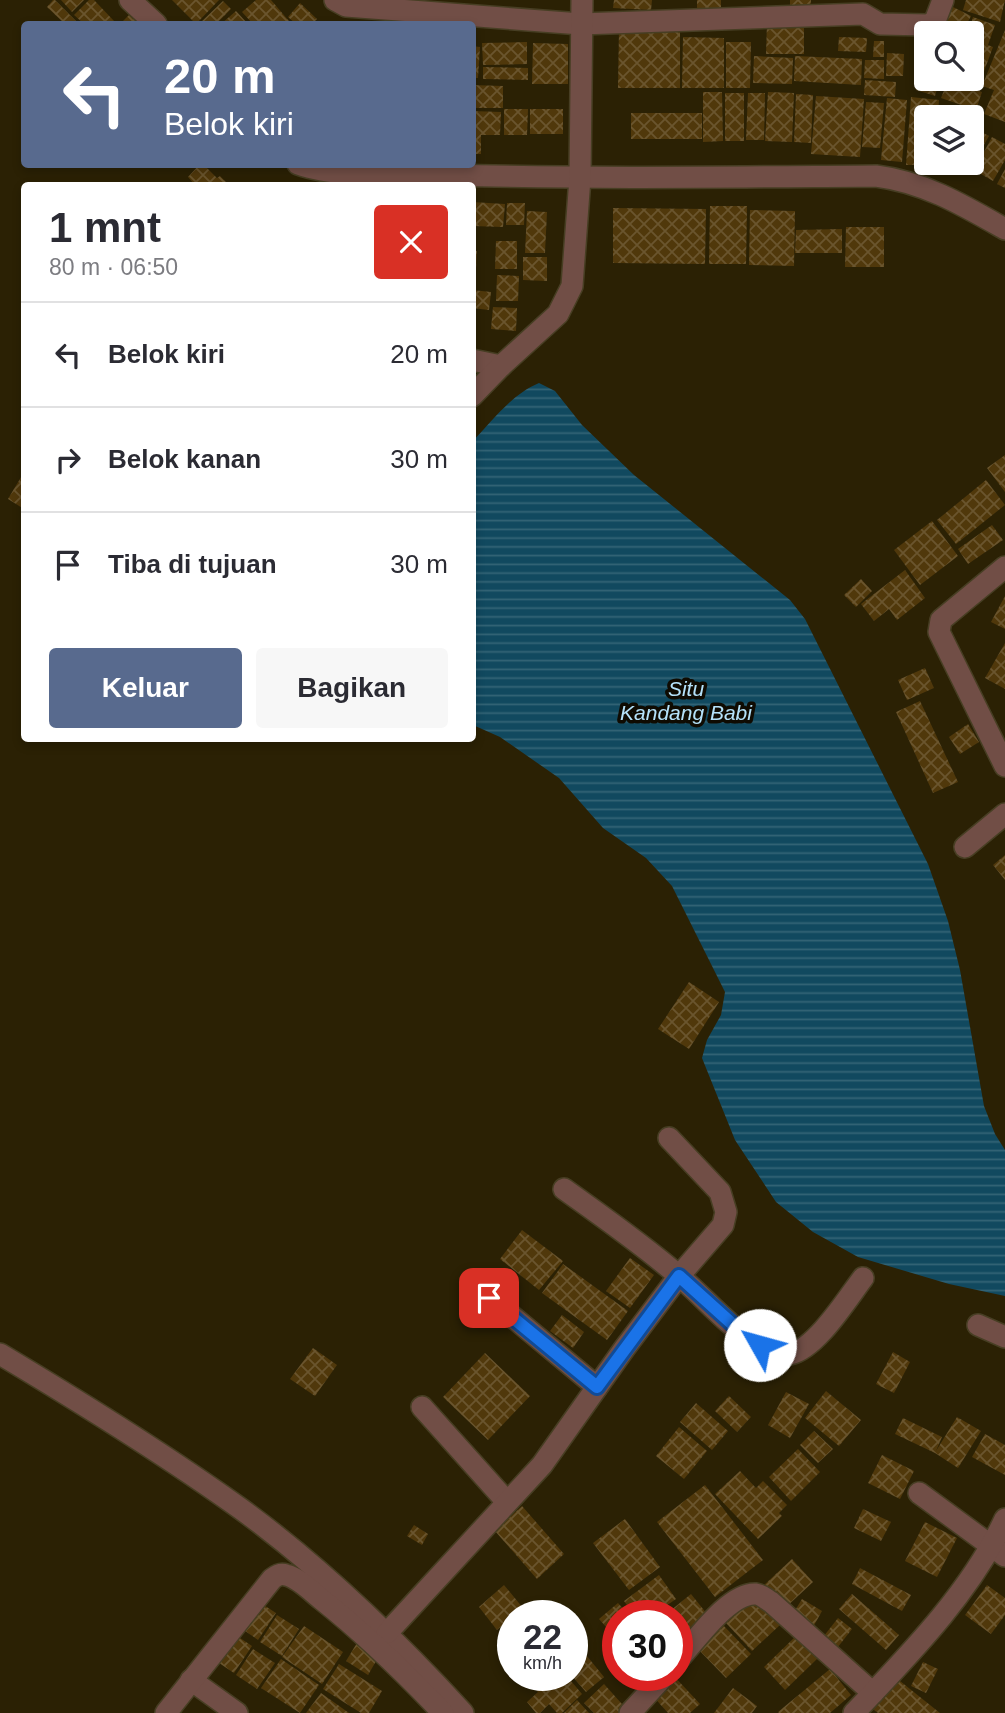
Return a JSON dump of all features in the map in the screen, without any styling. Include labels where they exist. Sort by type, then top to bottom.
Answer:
[{"type":"street","points":[[130,0],[153,21]]},
{"type":"street","points":[[335,0],[346,6],[581,24],[863,14],[880,24],[928,25],[935,21],[943,0]]},
{"type":"street","points":[[476,393],[558,314],[572,286],[580,178],[582,0]]},
{"type":"street","points":[[304,173],[580,178],[876,176],[895,178],[931,189],[1005,229]]},
{"type":"street","points":[[476,361],[501,366]]},
{"type":"street","points":[[1004,569],[940,620],[939,632],[1005,766]]},
{"type":"street","points":[[965,847],[1005,814]]},
{"type":"street","points":[[387,1633],[541,1465],[679,1276],[723,1225],[726,1212],[720,1192],[670,1138]]},
{"type":"street","points":[[564,1189],[629,1235],[740,1331],[777,1353],[790,1354],[803,1349],[817,1337],[863,1278]]},
{"type":"street","points":[[489,1298],[597,1387]]},
{"type":"street","points":[[978,1325],[1005,1337]]},
{"type":"street","points":[[0,1354],[140,1439],[243,1510],[387,1633],[463,1713]]},
{"type":"street","points":[[422,1407],[507,1502]]},
{"type":"street","points":[[919,1493],[999,1551]]},
{"type":"street","points":[[854,1713],[999,1551],[1005,1519]]},
{"type":"street","points":[[166,1713],[272,1579],[279,1574],[287,1575],[347,1620],[401,1669],[443,1713]]},
{"type":"street","points":[[693,1643],[726,1607],[742,1595],[759,1594],[873,1693]]},
{"type":"street","points":[[191,1680],[237,1713]]},
{"type":"street","points":[[630,1713],[650,1691]]},
{"type":"water","name":"Situ Kandang Babi","points":[[539,383],[555,391],[582,425],[634,475],[790,600],[805,619],[928,864],[948,921],[960,970],[984,1106],[995,1134],[1005,1150],[1005,1296],[949,1284],[858,1257],[813,1232],[776,1202],[735,1140],[702,1058],[707,1040],[721,1015],[725,992],[672,886],[646,858],[603,828],[559,778],[500,737],[476,726],[476,438],[511,401]]},
{"type":"building","points":[[55,0],[76,21],[62,21],[47,7]]},
{"type":"building","points":[[61,0],[84,0],[72,12]]},
{"type":"building","points":[[89,0],[94,0],[114,21],[81,21],[74,15]]},
{"type":"building","points":[[172,0],[219,0],[199,21],[193,21]]},
{"type":"building","points":[[256,0],[271,0],[289,21],[250,21],[242,12]]},
{"type":"building","points":[[614,0],[652,0],[651,10],[613,8]]},
{"type":"building","points":[[697,0],[721,0],[721,8],[697,9]]},
{"type":"building","points":[[790,0],[811,0],[810,12],[790,12]]},
{"type":"building","points":[[966,0],[1005,0],[1000,22],[963,10]]},
{"type":"building","points":[[223,1],[231,9],[219,21],[202,21]]},
{"type":"building","points":[[300,3],[317,19],[293,21],[288,17]]},
{"type":"building","points":[[953,7],[971,16],[968,21],[946,21]]},
{"type":"building","points":[[133,11],[145,21],[123,21]]},
{"type":"building","points":[[236,11],[245,21],[224,21]]},
{"type":"building","points":[[984,21],[995,25],[988,45],[993,47],[984,71]]},
{"type":"building","points":[[767,22],[804,22],[804,54],[766,54]]},
{"type":"building","points":[[619,29],[680,30],[680,88],[618,88]]},
{"type":"building","points":[[1005,30],[1005,122],[984,114],[994,90],[984,87]]},
{"type":"building","points":[[683,37],[724,38],[724,88],[682,88]]},
{"type":"building","points":[[839,37],[867,38],[866,52],[838,51]]},
{"type":"building","points":[[874,41],[884,41],[884,57],[873,57]]},
{"type":"building","points":[[527,42],[527,64],[483,65],[482,43]]},
{"type":"building","points":[[726,42],[751,42],[750,88],[726,88]]},
{"type":"building","points":[[533,43],[568,44],[568,84],[532,84]]},
{"type":"building","points":[[476,46],[480,47],[476,78]]},
{"type":"building","points":[[887,53],[904,54],[903,76],[886,76]]},
{"type":"building","points":[[754,56],[793,58],[792,84],[753,83]]},
{"type":"building","points":[[795,56],[862,59],[861,85],[794,81]]},
{"type":"building","points":[[865,60],[884,60],[884,79],[864,78]]},
{"type":"building","points":[[483,67],[528,68],[528,80],[483,79]]},
{"type":"building","points":[[865,80],[896,82],[895,97],[864,95]]},
{"type":"building","points":[[476,85],[503,86],[503,108],[476,108]]},
{"type":"building","points":[[919,91],[936,91],[935,96]]},
{"type":"building","points":[[944,91],[982,92],[978,105],[961,105],[941,98]]},
{"type":"building","points":[[703,92],[722,92],[723,141],[703,142]]},
{"type":"building","points":[[768,92],[794,93],[792,142],[765,141]]},
{"type":"building","points":[[725,93],[744,93],[744,141],[725,141]]},
{"type":"building","points":[[748,93],[765,93],[764,140],[746,140]]},
{"type":"building","points":[[796,94],[813,95],[811,143],[794,142]]},
{"type":"building","points":[[816,96],[864,99],[860,157],[811,154]]},
{"type":"building","points":[[911,97],[939,100],[939,105],[914,105],[914,165],[906,165]]},
{"type":"building","points":[[887,98],[907,100],[902,162],[881,160]]},
{"type":"building","points":[[866,102],[884,103],[880,148],[862,147]]},
{"type":"building","points":[[504,109],[528,109],[527,135],[504,135]]},
{"type":"building","points":[[530,109],[563,109],[563,134],[530,134]]},
{"type":"building","points":[[476,111],[501,112],[500,135],[481,135],[481,154],[476,154]]},
{"type":"building","points":[[631,113],[702,113],[702,139],[631,139]]},
{"type":"building","points":[[992,137],[1005,144],[1005,160],[993,181],[983,175],[984,152]]},
{"type":"building","points":[[196,168],[207,168],[217,178],[220,176],[226,182],[192,182],[188,177]]},
{"type":"building","points":[[1005,169],[1005,188],[997,184]]},
{"type":"building","points":[[476,202],[505,204],[503,227],[476,226]]},
{"type":"building","points":[[507,203],[525,203],[524,225],[506,225]]},
{"type":"building","points":[[710,206],[747,206],[746,264],[709,264]]},
{"type":"building","points":[[613,208],[706,209],[705,264],[613,263]]},
{"type":"building","points":[[750,210],[795,211],[794,266],[749,265]]},
{"type":"building","points":[[527,211],[547,212],[545,253],[525,253]]},
{"type":"building","points":[[846,227],[884,227],[884,267],[845,267]]},
{"type":"building","points":[[842,229],[842,253],[795,253],[796,230]]},
{"type":"building","points":[[496,241],[517,241],[517,269],[495,269]]},
{"type":"building","points":[[523,257],[547,257],[547,281],[523,280]]},
{"type":"building","points":[[497,275],[519,276],[518,301],[496,301]]},
{"type":"building","points":[[476,290],[491,292],[489,310],[476,308]]},
{"type":"building","points":[[493,307],[517,308],[516,331],[491,329]]},
{"type":"building","points":[[1005,455],[1005,492],[987,468]]},
{"type":"building","points":[[21,477],[21,507],[8,499]]},
{"type":"building","points":[[986,480],[1005,505],[956,544],[937,520]]},
{"type":"building","points":[[932,521],[958,556],[920,585],[894,550]]},
{"type":"building","points":[[992,525],[1003,540],[968,564],[958,549]]},
{"type":"building","points":[[905,570],[925,598],[897,620],[889,609],[874,621],[861,604]]},
{"type":"building","points":[[861,579],[872,591],[856,607],[844,595]]},
{"type":"building","points":[[1005,596],[1005,629],[991,622]]},
{"type":"building","points":[[1005,643],[1005,689],[985,678]]},
{"type":"building","points":[[925,668],[934,688],[907,700],[898,680]]},
{"type":"building","points":[[920,701],[958,782],[933,793],[896,712]]},
{"type":"building","points":[[968,724],[979,742],[960,754],[949,737]]},
{"type":"building","points":[[1005,855],[1005,880],[993,865]]},
{"type":"building","points":[[689,982],[719,1002],[689,1049],[658,1029]]},
{"type":"building","points":[[522,1230],[563,1261],[539,1290],[500,1259]]},
{"type":"building","points":[[630,1258],[654,1275],[630,1308],[606,1291]]},
{"type":"building","points":[[563,1264],[628,1311],[607,1340],[542,1293]]},
{"type":"building","points":[[562,1315],[584,1332],[573,1348],[550,1331]]},
{"type":"building","points":[[313,1348],[337,1365],[315,1396],[290,1379]]},
{"type":"building","points":[[893,1352],[910,1362],[894,1393],[876,1384]]},
{"type":"building","points":[[485,1353],[530,1396],[488,1440],[443,1397]]},
{"type":"building","points":[[826,1391],[861,1420],[839,1446],[805,1418]]},
{"type":"building","points":[[786,1392],[809,1404],[790,1438],[768,1425]]},
{"type":"building","points":[[729,1396],[751,1417],[737,1432],[715,1411]]},
{"type":"building","points":[[696,1403],[728,1431],[712,1450],[680,1422]]},
{"type":"building","points":[[957,1417],[981,1431],[958,1468],[935,1453],[895,1434],[903,1418],[942,1437],[936,1451]]},
{"type":"building","points":[[679,1427],[707,1451],[684,1479],[656,1456]]},
{"type":"building","points":[[814,1431],[833,1449],[818,1463],[800,1445]]},
{"type":"building","points":[[985,1434],[1005,1445],[1005,1475],[972,1457]]},
{"type":"building","points":[[798,1449],[820,1472],[791,1501],[769,1477]]},
{"type":"building","points":[[882,1455],[914,1471],[900,1499],[868,1483]]},
{"type":"building","points":[[740,1471],[756,1488],[763,1481],[787,1505],[779,1513],[782,1516],[758,1539],[715,1494]]},
{"type":"building","points":[[705,1485],[763,1560],[715,1597],[657,1522]]},
{"type":"building","points":[[522,1506],[564,1554],[537,1579],[495,1531]]},
{"type":"building","points":[[863,1509],[891,1522],[881,1541],[854,1528]]},
{"type":"building","points":[[625,1519],[660,1567],[629,1590],[593,1543]]},
{"type":"building","points":[[925,1522],[957,1538],[937,1577],[905,1561]]},
{"type":"building","points":[[414,1525],[428,1534],[422,1545],[407,1536]]},
{"type":"building","points":[[792,1559],[813,1582],[784,1609],[763,1586]]},
{"type":"building","points":[[860,1568],[911,1595],[902,1611],[852,1584]]},
{"type":"building","points":[[659,1575],[676,1599],[675,1600],[625,1600]]},
{"type":"building","points":[[504,1585],[516,1600],[497,1600],[497,1630],[479,1607]]},
{"type":"building","points":[[987,1585],[1005,1598],[1005,1615],[991,1634],[965,1615]]},
{"type":"building","points":[[691,1594],[707,1614],[693,1625],[693,1600],[684,1600]]},
{"type":"building","points":[[852,1594],[899,1635],[886,1650],[839,1609]]},
{"type":"building","points":[[754,1597],[780,1625],[752,1651],[726,1623]]},
{"type":"building","points":[[802,1599],[822,1611],[812,1629],[791,1617]]},
{"type":"building","points":[[256,1600],[276,1613],[258,1640],[238,1626]]},
{"type":"building","points":[[277,1615],[299,1629],[282,1656],[260,1642]]},
{"type":"building","points":[[838,1618],[852,1629],[834,1652],[820,1641]]},
{"type":"building","points":[[720,1622],[751,1654],[726,1678],[695,1646]]},
{"type":"building","points":[[304,1626],[343,1652],[322,1684],[282,1657]]},
{"type":"building","points":[[231,1632],[252,1646],[234,1673],[213,1659]]},
{"type":"building","points":[[797,1635],[818,1658],[785,1690],[764,1667]]},
{"type":"building","points":[[357,1643],[379,1656],[368,1675],[346,1661]]},
{"type":"building","points":[[253,1649],[275,1663],[257,1689],[236,1675]]},
{"type":"building","points":[[588,1657],[602,1675],[602,1679],[588,1690]]},
{"type":"building","points":[[281,1659],[319,1685],[300,1713],[261,1688]]},
{"type":"building","points":[[923,1662],[938,1669],[926,1693],[911,1686]]},
{"type":"building","points":[[339,1664],[382,1691],[369,1713],[361,1713],[323,1689]]},
{"type":"building","points":[[830,1669],[851,1695],[830,1713],[778,1712]]},
{"type":"building","points":[[895,1677],[940,1713],[878,1713],[870,1707]]},
{"type":"building","points":[[602,1686],[602,1691],[610,1691],[630,1713],[594,1713],[584,1703]]},
{"type":"building","points":[[733,1688],[757,1706],[752,1713],[714,1713]]},
{"type":"building","points":[[579,1691],[582,1694],[562,1713],[557,1713],[549,1704],[540,1713],[536,1713],[527,1702],[538,1692]]},
{"type":"building","points":[[654,1691],[688,1691],[700,1704],[690,1713],[668,1713],[651,1694]]},
{"type":"building","points":[[321,1693],[349,1713],[306,1713]]},
{"type":"building","points":[[577,1700],[589,1713],[564,1713]]},
{"type":"route","points":[[489,1298],[597,1387],[679,1276],[740,1331],[760,1345]]}]
